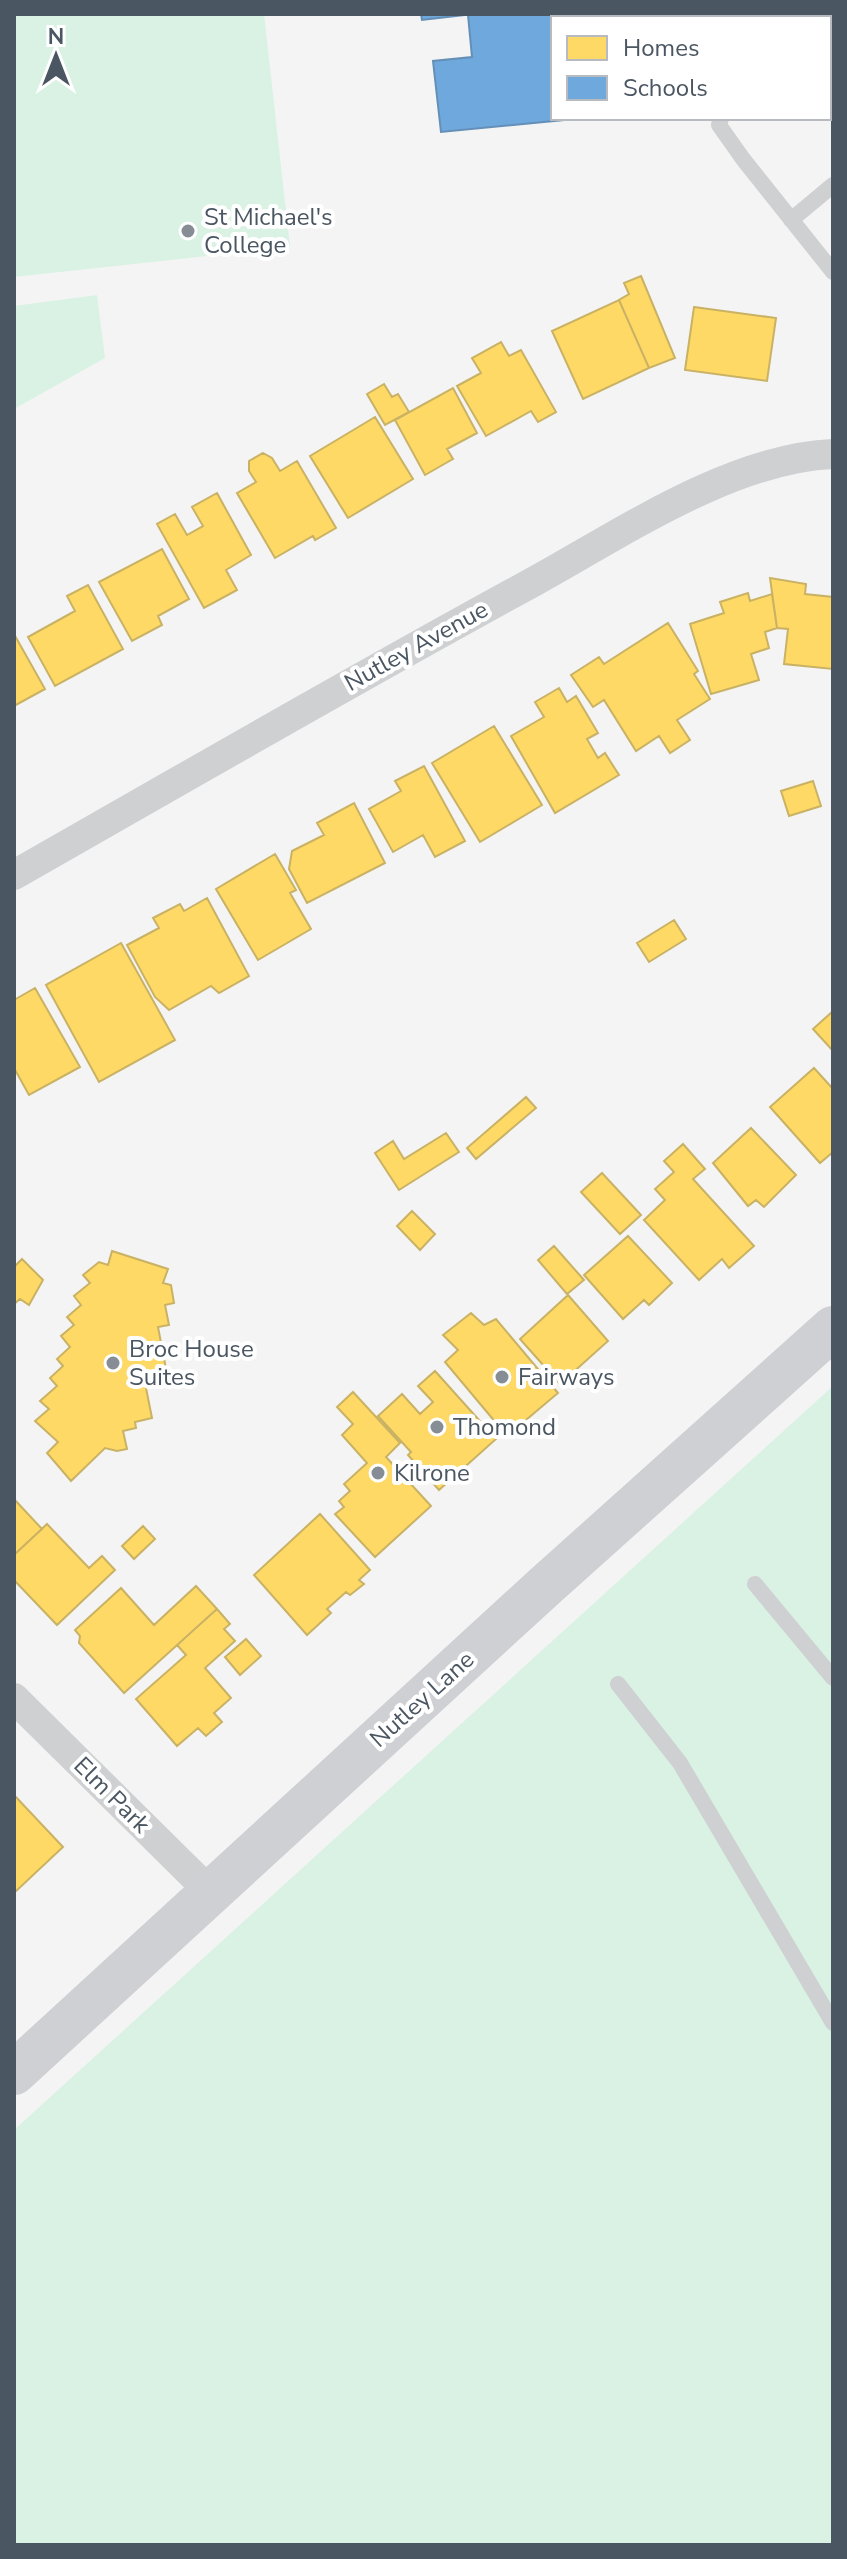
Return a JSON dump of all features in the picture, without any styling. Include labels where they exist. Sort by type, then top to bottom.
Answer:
[{"type":"street","name":"Nutley Avenue","points":[[14,875],[395,657],[697,493],[754,471],[804,457],[833,454]]},
{"type":"street","name":"Nutley Lane","points":[[14,2073],[647,1493],[833,1328]]},
{"type":"street","name":"Elm Park","points":[[14,1698],[210,1892]]},
{"type":"lane","points":[[720,120],[719,125],[743,159],[833,272]]},
{"type":"lane","points":[[791,220],[833,185]]},
{"type":"lane","points":[[755,1584],[833,1678]]},
{"type":"lane","points":[[618,1684],[680,1763],[833,2023]]},
{"type":"green space","points":[[14,14],[264,14],[290,247],[14,277]]},
{"type":"green space","points":[[97,295],[105,358],[14,409],[14,306]]},
{"type":"green space","points":[[833,1386],[833,2545],[14,2545],[14,2130]]},
{"type":"building: Homes","points":[[641,276],[675,358],[649,368],[619,300],[629,294],[624,283]]},
{"type":"building: Homes","points":[[619,300],[649,368],[583,399],[552,331]]},
{"type":"building: Homes","points":[[694,307],[776,318],[767,381],[685,370]]},
{"type":"building: Homes","points":[[501,342],[509,356],[521,350],[556,412],[538,422],[531,411],[486,436],[457,386],[481,373],[472,358]]},
{"type":"building: Homes","points":[[384,384],[392,397],[398,394],[409,412],[385,425],[367,394]]},
{"type":"building: Homes","points":[[453,388],[477,433],[447,449],[453,459],[425,475],[395,420]]},
{"type":"building: Homes","points":[[375,417],[413,479],[348,518],[310,456]]},
{"type":"building: Homes","points":[[263,453],[272,458],[280,471],[297,461],[336,528],[315,540],[313,536],[275,558],[237,493],[256,482],[249,471],[249,461]]},
{"type":"building: Homes","points":[[217,493],[251,555],[226,570],[237,590],[204,608],[157,524],[175,514],[187,535],[203,526],[192,507]]},
{"type":"building: Homes","points":[[162,549],[189,599],[158,616],[162,625],[132,641],[99,582]]},
{"type":"building: Homes","points":[[770,578],[806,584],[805,594],[833,597],[833,669],[784,664],[788,629],[777,628]]},
{"type":"building: Homes","points":[[88,585],[123,649],[55,686],[28,637],[75,611],[67,596]]},
{"type":"building: Homes","points":[[748,593],[750,601],[772,594],[777,628],[765,632],[769,648],[751,654],[759,680],[711,694],[690,624],[724,613],[720,602]]},
{"type":"building: Homes","points":[[668,623],[698,671],[694,674],[710,699],[677,720],[690,740],[670,753],[659,736],[636,751],[604,700],[593,707],[571,675],[599,657],[604,664]]},
{"type":"building: Homes","points":[[14,634],[45,689],[14,706]]},
{"type":"building: Homes","points":[[559,688],[567,702],[576,696],[598,733],[587,739],[598,758],[605,753],[619,775],[555,813],[511,736],[544,717],[535,702]]},
{"type":"building: Homes","points":[[494,726],[542,805],[480,842],[432,763]]},
{"type":"building: Homes","points":[[424,766],[465,841],[435,857],[423,835],[393,852],[369,809],[401,791],[395,781]]},
{"type":"building: Homes","points":[[813,781],[821,806],[789,816],[781,791]]},
{"type":"building: Homes","points":[[354,803],[385,863],[307,903],[289,869],[292,851],[324,835],[317,823]]},
{"type":"building: Homes","points":[[275,854],[296,890],[290,893],[311,929],[258,960],[216,889]]},
{"type":"building: Homes","points":[[207,898],[249,976],[219,993],[211,986],[169,1010],[155,997],[127,945],[159,928],[153,918],[180,904],[184,911]]},
{"type":"building: Homes","points":[[674,920],[686,939],[649,962],[637,943]]},
{"type":"building: Homes","points":[[121,943],[175,1040],[99,1082],[46,985]]},
{"type":"building: Homes","points":[[35,988],[80,1067],[29,1095],[14,1068],[14,1000]]},
{"type":"building: Homes","points":[[833,1011],[833,1051],[813,1029]]},
{"type":"building: Homes","points":[[814,1068],[833,1089],[833,1152],[820,1163],[770,1107]]},
{"type":"building: Homes","points":[[526,1097],[536,1108],[476,1159],[467,1148]]},
{"type":"building: Homes","points":[[751,1128],[796,1175],[764,1207],[756,1200],[748,1206],[713,1163]]},
{"type":"building: Homes","points":[[446,1133],[459,1152],[399,1190],[375,1153],[393,1141],[404,1159]]},
{"type":"building: Homes","points":[[683,1144],[705,1169],[693,1179],[754,1246],[729,1268],[722,1259],[699,1280],[644,1220],[665,1200],[655,1189],[674,1172],[664,1161]]},
{"type":"building: Homes","points":[[602,1173],[641,1215],[620,1234],[581,1192]]},
{"type":"building: Homes","points":[[412,1211],[435,1234],[420,1250],[397,1226]]},
{"type":"building: Homes","points":[[628,1236],[672,1283],[649,1305],[644,1300],[623,1319],[584,1275]]},
{"type":"building: Homes","points":[[554,1246],[584,1280],[567,1294],[538,1260]]},
{"type":"building: Homes","name":"Broc House Suites","points":[[112,1251],[168,1269],[163,1283],[171,1285],[174,1303],[165,1305],[169,1325],[158,1327],[167,1374],[144,1378],[152,1418],[135,1422],[136,1428],[123,1431],[127,1449],[117,1451],[105,1448],[71,1481],[47,1453],[58,1442],[35,1421],[49,1409],[40,1401],[57,1386],[50,1378],[63,1366],[57,1359],[70,1347],[61,1336],[74,1325],[67,1317],[81,1305],[74,1296],[90,1283],[83,1275],[99,1262],[108,1265]]},
{"type":"building: Homes","points":[[22,1259],[43,1280],[29,1305],[20,1299],[14,1304],[14,1267]]},
{"type":"building: Homes","points":[[568,1295],[608,1341],[560,1384],[520,1339]]},
{"type":"building: Homes","name":"Fairways","points":[[471,1313],[484,1325],[496,1319],[558,1393],[507,1436],[445,1362],[458,1350],[443,1335]]},
{"type":"building: Homes","name":"Thomond","points":[[435,1371],[496,1439],[439,1490],[408,1455],[411,1452],[378,1416],[402,1394],[420,1414],[433,1402],[418,1386]]},
{"type":"building: Homes","name":"Kilrone","points":[[353,1392],[400,1443],[386,1457],[431,1506],[375,1557],[335,1514],[344,1507],[339,1501],[350,1491],[344,1484],[367,1463],[342,1435],[353,1424],[337,1407]]},
{"type":"building: Homes","points":[[14,1499],[42,1529],[14,1555]]},
{"type":"building: Homes","points":[[320,1514],[370,1570],[359,1580],[364,1584],[350,1595],[346,1592],[327,1609],[331,1613],[307,1635],[254,1575]]},
{"type":"building: Homes","points":[[47,1524],[89,1568],[102,1556],[115,1570],[57,1625],[14,1580],[14,1555]]},
{"type":"building: Homes","points":[[143,1526],[155,1539],[134,1559],[122,1546]]},
{"type":"building: Homes","points":[[196,1586],[217,1609],[124,1693],[79,1643],[80,1636],[75,1630],[121,1588],[154,1625]]},
{"type":"building: Homes","points":[[217,1609],[230,1624],[224,1629],[235,1641],[205,1668],[231,1698],[214,1713],[222,1722],[206,1736],[198,1728],[177,1746],[136,1699],[186,1655],[177,1645]]},
{"type":"building: Homes","points":[[246,1639],[261,1656],[240,1675],[225,1657]]},
{"type":"building: Homes","points":[[14,1795],[63,1847],[14,1893]]},
{"type":"building: Schools","points":[[421,14],[464,14],[464,15],[422,20]]},
{"type":"building: Schools","points":[[468,15],[643,16],[551,16],[551,120],[564,120],[441,132],[433,61],[472,57]]},
{"type":"place","name":"St Michael's College","points":[[188,231]]},
{"type":"place","name":"Broc House Suites","points":[[113,1363]]},
{"type":"place","name":"Fairways","points":[[502,1377]]},
{"type":"place","name":"Thomond","points":[[437,1427]]},
{"type":"place","name":"Kilrone","points":[[378,1473]]}]
